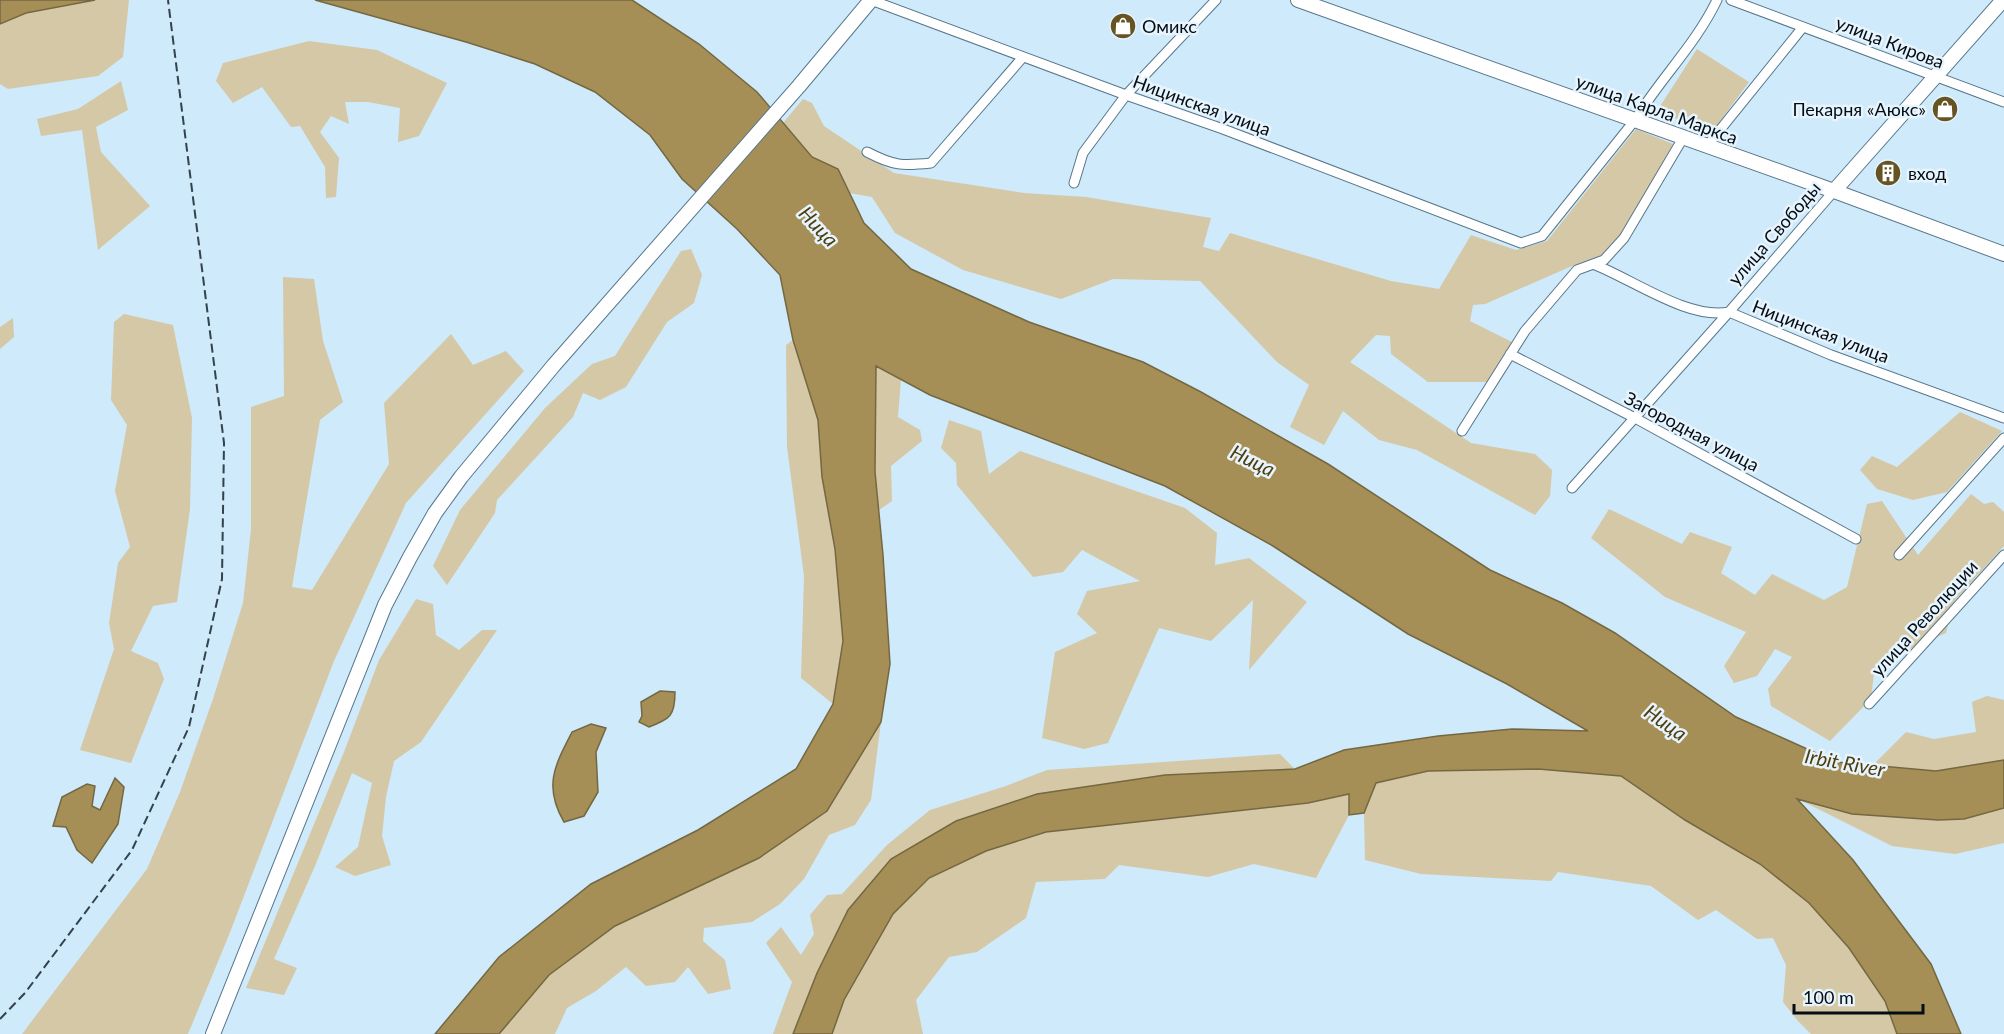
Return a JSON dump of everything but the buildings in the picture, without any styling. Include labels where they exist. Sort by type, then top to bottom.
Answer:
[{"type":"street","name":"Ницинская улица","points":[[871,0],[1223,129],[1521,243],[1542,236],[1635,120]]},
{"type":"street","points":[[213,1034],[385,605],[435,513],[461,477],[554,364],[799,86],[871,0]]},
{"type":"street","points":[[1074,183],[1083,153],[1126,95],[1216,0]]},
{"type":"street","name":"улица Карла Маркса","points":[[1298,0],[2004,254]]},
{"type":"street","points":[[1635,120],[1645,103],[1708,19],[1717,0]]},
{"type":"street","name":"улица Кирова","points":[[1731,0],[1759,5],[1803,27],[2004,102]]},
{"type":"street","name":"улица Свободы","points":[[1572,488],[1729,312],[1933,76],[2003,0]]},
{"type":"street","points":[[1707,146],[1803,27]]},
{"type":"street","points":[[867,152],[888,163],[903,166],[932,164],[1023,57]]},
{"type":"street","points":[[1462,431],[1525,331],[1577,270],[1604,260],[1624,238],[1683,138]]},
{"type":"street","name":"Ницинская улица","points":[[1593,264],[1699,312],[1718,314],[1729,312],[1831,355],[2004,418]]},
{"type":"street","name":"Загородная улица","points":[[1510,354],[1635,418],[1856,539]]},
{"type":"street","points":[[1899,555],[2004,438]]},
{"type":"street","name":"улица Революции","points":[[1869,704],[2004,555]]},
{"type":"shaded area","points":[[95,0],[129,0],[123,57],[98,76],[8,89],[0,84],[0,24],[26,13]]},
{"type":"shaded area","points":[[309,41],[377,50],[447,83],[419,136],[398,142],[400,108],[368,102],[345,102],[349,124],[331,116],[320,132],[339,158],[336,197],[326,198],[325,167],[300,126],[291,127],[262,87],[233,103],[216,81],[223,63]]},
{"type":"shaded area","points":[[1697,49],[1749,82],[1711,133],[1657,111]]},
{"type":"shaded area","points":[[121,81],[128,110],[96,127],[101,152],[150,206],[98,250],[82,130],[41,136],[37,119],[78,109]]},
{"type":"shaded area","points":[[803,99],[812,103],[824,126],[894,173],[1024,193],[1086,197],[1211,218],[1203,247],[1219,251],[1230,233],[1391,281],[1439,289],[1471,235],[1516,250],[1547,241],[1636,129],[1673,144],[1621,236],[1602,255],[1485,304],[1473,305],[1470,321],[1514,343],[1489,382],[1428,382],[1391,354],[1390,336],[1376,335],[1350,362],[1471,443],[1535,454],[1552,470],[1550,496],[1535,515],[1417,450],[1379,440],[1343,411],[1324,445],[1290,427],[1309,385],[1277,362],[1200,281],[1113,279],[1061,299],[963,270],[895,233],[872,197],[849,193],[838,169],[812,157],[783,123]]},
{"type":"shaded area","points":[[691,249],[702,275],[694,303],[667,322],[626,387],[600,400],[583,393],[573,417],[497,500],[495,513],[447,585],[433,566],[460,510],[545,408],[592,364],[615,356],[681,251]]},
{"type":"shaded area","points":[[283,277],[314,279],[323,341],[343,402],[320,420],[292,587],[312,590],[389,464],[384,403],[451,334],[473,365],[506,351],[524,371],[406,503],[334,661],[229,935],[188,1034],[22,1034],[147,869],[180,792],[213,699],[243,603],[251,529],[251,407],[284,396]]},
{"type":"shaded area","points":[[124,314],[173,325],[192,418],[190,509],[177,602],[153,606],[131,651],[158,663],[164,679],[131,763],[80,750],[114,649],[109,623],[118,563],[130,547],[115,491],[127,425],[111,400],[114,322]]},
{"type":"shaded area","points":[[13,318],[14,337],[0,349],[0,327]]},
{"type":"shaded area","points":[[793,340],[818,420],[822,477],[835,549],[843,641],[833,704],[801,678],[804,576],[787,447],[786,345]]},
{"type":"shaded area","points":[[876,365],[901,379],[898,417],[920,430],[922,441],[891,466],[892,501],[879,510],[875,472]]},
{"type":"shaded area","points":[[1960,412],[2002,431],[1947,492],[1913,500],[1877,489],[1860,470],[1872,456],[1897,467]]},
{"type":"shaded area","points":[[949,420],[981,431],[989,474],[1020,451],[1185,508],[1217,533],[1215,565],[1249,558],[1307,602],[1249,670],[1253,600],[1211,641],[1159,628],[1108,743],[1084,749],[1042,738],[1055,652],[1097,633],[1077,614],[1087,591],[1140,581],[1082,550],[1063,572],[1033,577],[957,485],[956,463],[941,448]]},
{"type":"shaded area","points":[[1971,494],[1984,504],[1993,502],[2004,512],[2004,546],[1954,601],[1946,633],[1875,664],[1871,699],[1830,741],[1771,706],[1768,689],[1792,657],[1775,649],[1757,676],[1734,683],[1724,666],[1746,632],[1665,597],[1591,538],[1609,509],[1682,544],[1690,532],[1732,547],[1721,573],[1755,595],[1772,574],[1824,600],[1847,587],[1867,504],[1882,501],[1918,555]]},
{"type":"shaded area","points":[[416,599],[433,604],[436,635],[459,650],[482,630],[497,630],[421,742],[394,761],[386,797],[382,836],[391,865],[355,876],[335,867],[358,847],[372,783],[352,773],[315,866],[274,959],[297,968],[284,995],[246,988],[344,752],[379,660]]},
{"type":"shaded area","points":[[1987,696],[2004,700],[2004,760],[1936,771],[1873,765],[1906,732],[1934,739],[1976,732],[1972,702]]},
{"type":"shaded area","points":[[881,722],[871,800],[855,825],[829,835],[804,879],[780,904],[752,922],[704,928],[703,941],[725,960],[731,989],[708,994],[688,967],[675,982],[646,986],[626,967],[596,991],[567,1008],[555,1034],[499,1034],[549,975],[615,926],[759,858],[827,811]]},
{"type":"shaded area","points":[[1280,754],[1295,769],[1165,775],[1037,794],[956,821],[891,859],[848,910],[817,973],[793,1034],[773,1034],[792,982],[766,943],[781,927],[801,955],[814,934],[810,915],[827,895],[842,894],[887,845],[930,810],[1006,786],[1047,770]]},
{"type":"shaded area","points":[[1538,769],[1621,776],[1685,820],[1760,864],[1809,903],[1849,947],[1885,1001],[1897,1034],[1811,1034],[1783,1002],[1786,965],[1773,938],[1757,939],[1716,910],[1698,920],[1651,886],[1558,872],[1551,881],[1421,874],[1365,860],[1364,813],[1376,783],[1428,771]]},
{"type":"shaded area","points":[[1350,794],[1349,815],[1316,878],[1254,864],[1208,877],[1119,865],[1105,879],[1036,882],[1026,918],[977,952],[949,957],[916,1000],[923,1034],[832,1034],[844,1000],[893,914],[929,878],[986,851],[1046,832],[1308,803]]},
{"type":"shaded area","points":[[1796,798],[1852,814],[1938,820],[1964,819],[2004,808],[2004,843],[1955,854],[1892,846]]},
{"type":"water","points":[[0,0],[95,0],[26,13],[0,24]]},
{"type":"water","name":"Ница","points":[[315,0],[632,0],[699,44],[757,92],[812,157],[838,169],[864,223],[911,269],[1029,322],[1143,362],[1201,392],[1328,464],[1490,570],[1562,603],[1615,633],[1736,717],[1836,762],[1936,771],[2004,760],[2004,808],[1964,819],[1938,820],[1852,814],[1797,799],[1853,860],[1931,964],[1961,1034],[1897,1034],[1885,1001],[1849,948],[1809,903],[1760,864],[1685,820],[1621,776],[1538,769],[1428,771],[1376,783],[1364,813],[1349,815],[1349,794],[1308,803],[1046,832],[986,851],[929,878],[893,914],[844,1000],[832,1034],[793,1034],[817,973],[848,910],[891,859],[956,821],[1037,794],[1165,775],[1295,769],[1344,750],[1438,736],[1512,729],[1588,731],[1507,684],[1408,634],[1273,546],[1165,486],[930,395],[876,366],[875,472],[890,664],[881,722],[827,811],[759,858],[615,926],[549,975],[499,1034],[435,1034],[499,957],[591,884],[698,830],[796,769],[833,704],[843,641],[835,549],[822,477],[818,420],[793,340],[780,275],[737,229],[682,179],[650,135],[595,92],[535,64],[466,42]]},
{"type":"water","points":[[660,691],[675,692],[674,706],[666,719],[649,727],[639,722],[642,716],[641,702]]},
{"type":"water","points":[[591,724],[606,728],[596,752],[598,792],[584,816],[564,822],[554,797],[556,765],[572,732]]},
{"type":"water","points":[[115,778],[124,787],[118,824],[92,863],[77,850],[66,827],[53,826],[62,797],[87,784],[95,786],[92,806],[100,810]]},
{"type":"railway","points":[[0,1019],[25,993],[132,850],[189,727],[222,579],[224,443],[168,0]]},
{"type":"place","name":"Омикс","points":[[1123,26]]},
{"type":"place","name":"Пекарня «Аюкс»","points":[[1945,109]]},
{"type":"place","name":"вход","points":[[1888,173]]},
{"type":"water label","name":"Irbit River","points":[[1845,762]]}]
